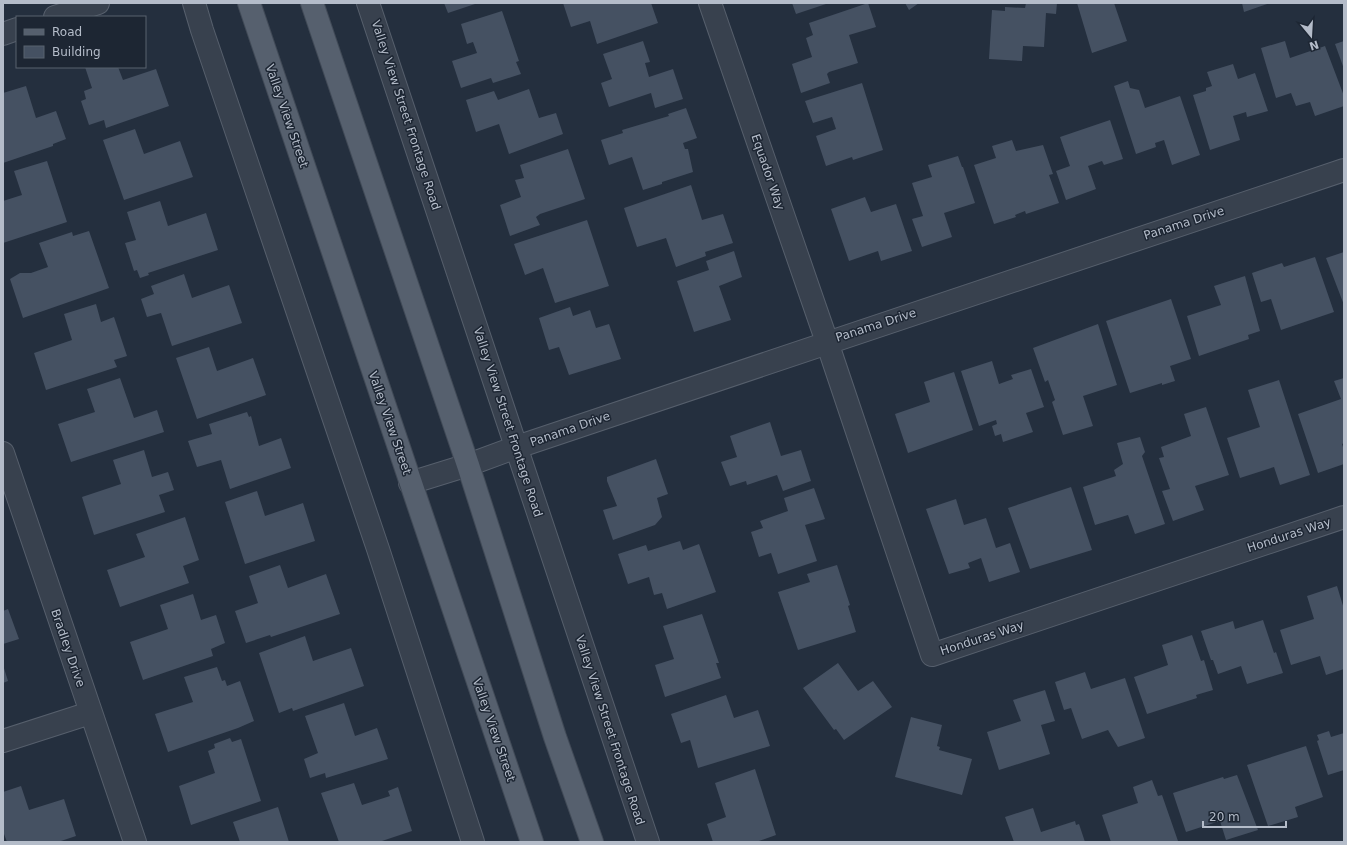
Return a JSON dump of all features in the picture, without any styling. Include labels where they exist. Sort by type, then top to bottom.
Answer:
[{"type":"main road","name":"Valley View Street","points":[[249,3],[532,842]]},
{"type":"main road","points":[[312,3],[468,465],[555,737],[592,842]]},
{"type":"street","points":[[58,16],[98,3]]},
{"type":"street","points":[[194,3],[378,549],[473,842]]},
{"type":"street","name":"Valley View Street Frontage Road","points":[[368,3],[648,842]]},
{"type":"street","name":"Equador Way","points":[[710,3],[827,342]]},
{"type":"street","points":[[3,34],[16,29]]},
{"type":"street","name":"Panama Drive","points":[[410,483],[468,465],[827,342],[1344,170]]},
{"type":"street","name":"Honduras Way","points":[[827,342],[932,655],[1344,517]]},
{"type":"street","name":"Bradley Drive","points":[[3,453],[90,713],[136,842]]},
{"type":"street","points":[[3,741],[90,713]]},
{"type":"building","points":[[444,3],[478,3],[448,13]]},
{"type":"building","points":[[563,3],[651,3],[658,23],[597,44],[590,21],[571,27]]},
{"type":"building","points":[[792,3],[829,3],[796,14]]},
{"type":"building","points":[[868,3],[876,27],[849,35],[858,63],[829,72],[827,74],[830,83],[801,93],[792,64],[812,57],[806,38],[813,35],[809,23]]},
{"type":"building","points":[[905,3],[919,3],[909,10]]},
{"type":"building","points":[[1026,3],[1057,3],[1056,14],[1046,13],[1044,47],[1023,46],[1022,61],[989,59],[992,10],[1005,11],[1005,7],[1025,8]]},
{"type":"building","points":[[1077,3],[1114,3],[1127,41],[1092,53]]},
{"type":"building","points":[[1242,3],[1270,3],[1244,12]]},
{"type":"building","points":[[502,11],[519,61],[516,62],[521,74],[493,83],[491,78],[461,88],[452,61],[477,53],[473,42],[467,44],[461,24]]},
{"type":"building","points":[[643,41],[650,62],[645,63],[649,77],[673,69],[683,99],[655,108],[651,93],[609,107],[601,83],[612,79],[603,54]]},
{"type":"building","points":[[1285,41],[1290,58],[1325,46],[1344,96],[1344,106],[1315,116],[1310,102],[1296,106],[1291,93],[1276,98],[1261,48]]},
{"type":"building","points":[[1344,41],[1344,69],[1335,44]]},
{"type":"building","points":[[1233,64],[1238,79],[1255,73],[1268,111],[1247,117],[1246,112],[1233,116],[1240,140],[1210,150],[1193,95],[1206,91],[1206,88],[1212,86],[1207,72]]},
{"type":"building","points":[[85,68],[118,68],[123,80],[156,69],[169,106],[106,128],[104,120],[89,125],[81,101],[86,99],[84,91],[92,88]]},
{"type":"building","points":[[1128,81],[1130,88],[1139,90],[1145,108],[1180,96],[1200,155],[1172,165],[1164,140],[1155,143],[1156,147],[1136,154],[1114,86]]},
{"type":"building","points":[[862,83],[883,150],[853,160],[852,157],[826,166],[816,136],[836,129],[832,117],[813,123],[805,101]]},
{"type":"building","points":[[26,86],[36,118],[56,111],[66,139],[53,144],[53,146],[3,163],[3,93]]},
{"type":"building","points":[[529,89],[539,118],[556,113],[563,134],[509,154],[499,124],[476,132],[466,100],[494,91],[498,100]]},
{"type":"building","points":[[686,108],[697,138],[683,143],[685,149],[688,149],[693,172],[643,190],[632,157],[609,165],[601,140],[623,133],[622,130],[669,116],[668,114]]},
{"type":"building","points":[[1110,120],[1123,159],[1104,165],[1102,161],[1088,166],[1096,189],[1066,200],[1056,171],[1070,166],[1060,137]]},
{"type":"building","points":[[135,129],[144,154],[180,141],[193,177],[124,200],[103,140]]},
{"type":"building","points":[[1012,140],[1016,151],[1043,145],[1053,174],[1049,175],[1059,203],[1026,214],[1025,211],[1015,215],[1016,217],[994,224],[974,165],[996,158],[992,146]]},
{"type":"building","points":[[568,149],[585,199],[540,214],[536,217],[540,225],[510,236],[500,205],[521,197],[515,180],[524,178],[520,165]]},
{"type":"building","points":[[958,156],[975,203],[944,213],[952,237],[922,247],[912,219],[923,216],[912,183],[932,177],[928,165]]},
{"type":"building","points":[[47,161],[67,222],[3,243],[3,201],[22,195],[14,171]]},
{"type":"building","points":[[691,185],[702,220],[723,214],[733,243],[705,252],[706,256],[676,267],[666,238],[637,247],[624,208]]},
{"type":"building","points":[[865,197],[871,212],[896,204],[912,251],[881,261],[878,251],[849,261],[831,209]]},
{"type":"building","points":[[160,201],[168,226],[206,213],[218,250],[148,273],[149,275],[140,278],[137,270],[134,271],[125,243],[136,240],[127,212]]},
{"type":"building","points":[[587,220],[609,286],[555,303],[543,268],[525,275],[514,244]]},
{"type":"building","points":[[89,231],[109,288],[23,318],[10,279],[20,273],[31,273],[48,267],[39,243],[72,232],[73,236]]},
{"type":"building","points":[[734,251],[742,277],[719,286],[731,320],[694,332],[677,281],[709,270],[706,261]]},
{"type":"building","points":[[1344,252],[1344,305],[1326,258]]},
{"type":"building","points":[[1315,257],[1334,312],[1281,330],[1271,299],[1261,302],[1252,273],[1282,263],[1284,267]]},
{"type":"building","points":[[184,274],[192,298],[229,285],[242,323],[172,346],[161,313],[147,317],[141,299],[154,294],[151,286]]},
{"type":"building","points":[[1245,276],[1260,331],[1248,335],[1249,339],[1199,356],[1187,316],[1221,305],[1214,286]]},
{"type":"building","points":[[1171,299],[1191,359],[1170,366],[1175,381],[1162,385],[1162,383],[1130,393],[1106,321]]},
{"type":"building","points":[[96,304],[101,322],[114,317],[127,356],[114,360],[117,367],[46,390],[34,353],[72,340],[64,314]]},
{"type":"building","points":[[570,307],[573,316],[590,310],[596,328],[609,324],[621,359],[569,375],[559,347],[549,350],[539,318]]},
{"type":"building","points":[[1098,324],[1117,385],[1083,396],[1093,426],[1063,435],[1052,402],[1055,400],[1048,380],[1045,382],[1033,348]]},
{"type":"building","points":[[209,347],[217,371],[253,358],[266,395],[197,419],[176,358]]},
{"type":"building","points":[[992,361],[999,384],[1013,379],[1011,375],[1031,369],[1044,407],[1026,413],[1033,432],[1003,442],[1001,434],[995,436],[992,426],[997,424],[996,420],[979,426],[961,371]]},
{"type":"building","points":[[954,372],[973,430],[908,453],[895,414],[930,402],[924,382]]},
{"type":"building","points":[[120,378],[134,418],[157,410],[164,432],[71,462],[58,424],[95,412],[87,389]]},
{"type":"building","points":[[1344,378],[1344,443],[1342,444],[1344,450],[1344,464],[1318,473],[1298,414],[1341,399],[1334,381]]},
{"type":"building","points":[[1279,380],[1310,475],[1280,485],[1274,467],[1240,478],[1227,438],[1260,427],[1248,390]]},
{"type":"building","points":[[1206,407],[1229,475],[1195,486],[1204,510],[1173,521],[1162,491],[1170,489],[1159,458],[1164,457],[1161,447],[1191,436],[1184,414]]},
{"type":"building","points":[[247,412],[249,417],[251,416],[259,446],[281,438],[291,468],[230,489],[221,460],[197,467],[188,441],[212,434],[209,424]]},
{"type":"building","points":[[770,422],[781,456],[801,450],[811,481],[783,491],[777,475],[747,485],[746,481],[730,486],[721,462],[737,457],[730,436]]},
{"type":"building","points":[[1140,437],[1145,452],[1142,456],[1165,524],[1135,534],[1128,515],[1095,525],[1083,487],[1116,476],[1114,470],[1123,464],[1117,443]]},
{"type":"building","points":[[144,450],[152,477],[168,472],[174,490],[159,495],[165,512],[94,535],[82,497],[121,484],[113,460]]},
{"type":"building","points":[[656,459],[668,494],[657,498],[662,517],[655,525],[613,540],[603,510],[617,506],[607,481],[607,477]]},
{"type":"building","points":[[1071,487],[1092,550],[1030,569],[1008,508]]},
{"type":"building","points":[[814,488],[825,519],[805,525],[817,561],[778,574],[771,553],[759,557],[751,532],[763,528],[760,521],[788,511],[784,498]]},
{"type":"building","points":[[257,491],[265,516],[303,503],[315,541],[245,564],[225,502]]},
{"type":"building","points":[[956,499],[964,525],[986,518],[996,548],[1010,543],[1020,572],[989,582],[981,558],[968,563],[970,568],[949,574],[926,509]]},
{"type":"building","points":[[185,517],[199,560],[183,566],[189,583],[120,607],[107,570],[145,557],[136,534]]},
{"type":"building","points":[[680,541],[683,550],[699,544],[716,592],[667,609],[662,593],[654,595],[649,577],[628,584],[618,554],[646,545],[648,551]]},
{"type":"building","points":[[280,565],[288,588],[326,574],[340,614],[271,637],[270,635],[246,643],[235,611],[258,603],[249,576]]},
{"type":"building","points":[[837,565],[850,605],[848,606],[856,632],[798,650],[778,592],[810,582],[807,574]]},
{"type":"building","points":[[1337,586],[1344,609],[1344,669],[1326,675],[1320,656],[1291,665],[1280,630],[1314,619],[1307,596]]},
{"type":"building","points":[[193,594],[201,620],[216,615],[225,643],[211,649],[213,656],[143,680],[130,642],[168,629],[160,605]]},
{"type":"building","points":[[8,609],[19,639],[3,644],[3,611]]},
{"type":"building","points":[[702,614],[719,663],[716,663],[721,678],[665,697],[655,665],[674,659],[663,626]]},
{"type":"building","points":[[1263,620],[1274,653],[1276,652],[1283,673],[1247,684],[1241,666],[1218,674],[1213,660],[1211,660],[1201,631],[1233,621],[1235,629]]},
{"type":"building","points":[[1192,635],[1201,661],[1204,660],[1213,690],[1196,695],[1197,698],[1147,714],[1134,677],[1168,665],[1162,645]]},
{"type":"building","points":[[305,636],[313,661],[351,648],[364,686],[293,711],[292,708],[279,713],[259,653]]},
{"type":"building","points":[[838,663],[858,691],[873,681],[892,707],[844,740],[836,729],[834,730],[803,688]]},
{"type":"building","points":[[3,665],[8,681],[3,683]]},
{"type":"building","points":[[217,667],[222,681],[225,680],[227,686],[240,681],[254,721],[168,752],[155,714],[193,702],[184,677]]},
{"type":"building","points":[[1085,672],[1091,689],[1125,678],[1145,738],[1118,747],[1108,730],[1082,739],[1071,708],[1064,710],[1055,682]]},
{"type":"building","points":[[1045,690],[1055,721],[1041,725],[1050,754],[999,770],[987,732],[1021,721],[1013,700]]},
{"type":"building","points":[[726,695],[734,718],[758,710],[770,746],[698,768],[690,740],[681,743],[671,714]]},
{"type":"building","points":[[344,703],[355,736],[377,728],[388,759],[326,778],[325,773],[310,778],[304,759],[318,753],[305,716]]},
{"type":"building","points":[[911,717],[942,725],[937,746],[940,747],[939,750],[972,759],[962,795],[895,777]]},
{"type":"building","points":[[1329,731],[1331,737],[1344,733],[1344,770],[1328,775],[1317,741],[1319,740],[1317,735]]},
{"type":"building","points":[[230,738],[232,742],[241,739],[261,801],[191,825],[179,786],[215,773],[208,751],[215,748],[214,744]]},
{"type":"building","points":[[1306,746],[1323,797],[1295,807],[1298,817],[1268,826],[1247,765]]},
{"type":"building","points":[[755,769],[776,835],[756,842],[713,842],[707,824],[726,817],[715,783]]},
{"type":"building","points":[[1237,775],[1258,830],[1226,840],[1220,821],[1186,832],[1173,793],[1223,777],[1224,779]]},
{"type":"building","points":[[1152,780],[1158,796],[1162,795],[1178,841],[1111,842],[1102,815],[1138,803],[1133,787]]},
{"type":"building","points":[[354,783],[362,805],[390,796],[388,791],[398,787],[412,831],[379,842],[339,842],[321,793]]},
{"type":"building","points":[[21,786],[29,810],[64,799],[76,836],[58,842],[7,842],[3,834],[3,792]]},
{"type":"building","points":[[278,807],[289,842],[240,842],[233,822]]},
{"type":"building","points":[[1033,808],[1041,832],[1075,821],[1076,825],[1079,824],[1085,842],[1014,842],[1005,817]]}]
